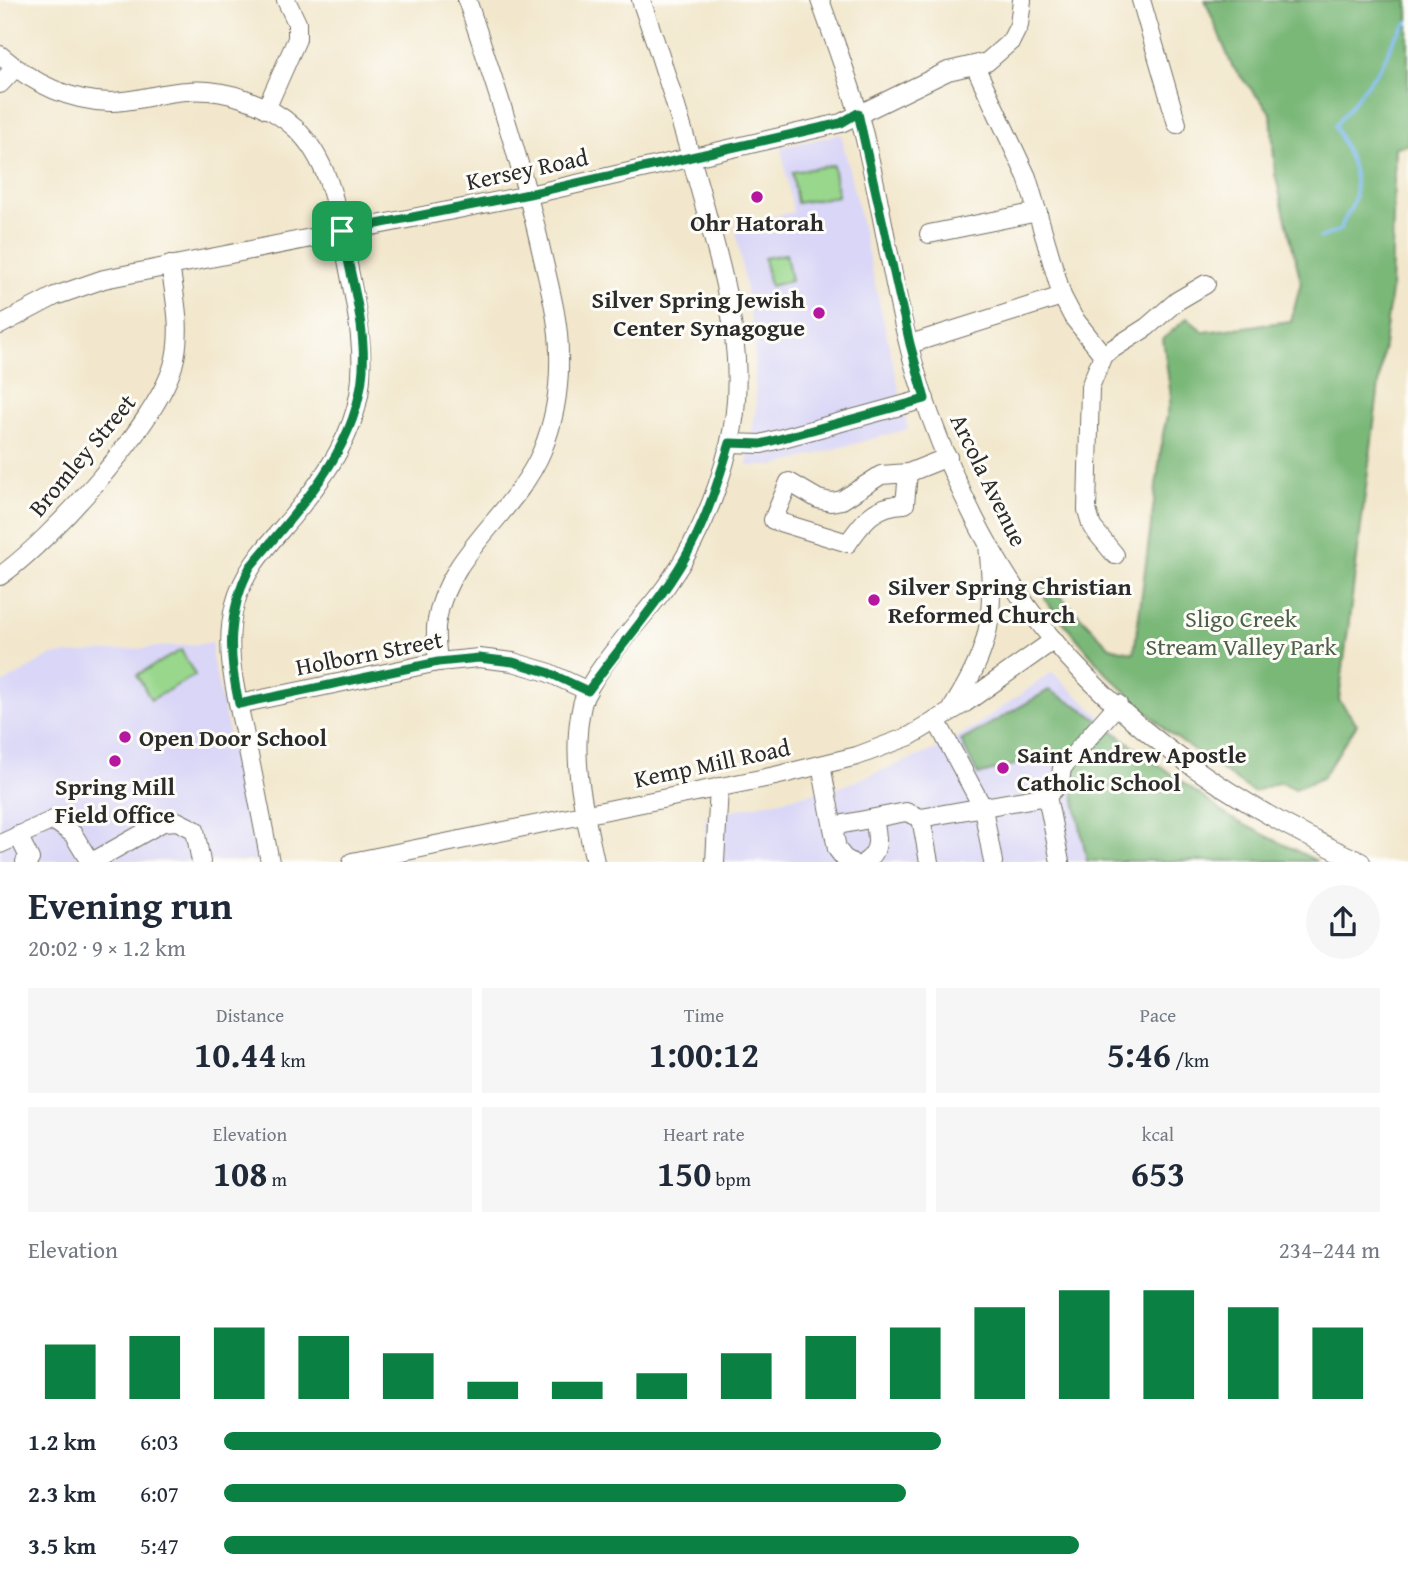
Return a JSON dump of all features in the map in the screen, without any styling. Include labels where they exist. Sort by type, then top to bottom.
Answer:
[{"type":"street","points":[[266,109],[297,39],[297,23],[286,0]]},
{"type":"street","points":[[438,662],[436,622],[446,589],[459,567],[524,484],[542,452],[553,418],[559,350],[550,291],[529,194],[467,0]]},
{"type":"street","points":[[595,862],[585,814],[576,746],[583,703],[588,691],[667,585],[692,546],[713,499],[730,443],[737,386],[734,328],[725,280],[692,159],[641,0]]},
{"type":"street","name":"Arcola Avenue","points":[[820,0],[858,113],[925,399],[948,457],[987,538],[1014,585],[1054,640],[1147,731],[1222,788],[1280,823],[1361,862]]},
{"type":"street","name":"Kersey Road","points":[[0,325],[67,292],[104,279],[529,194],[841,123],[948,71],[987,62],[1011,41],[1018,25],[1022,0]]},
{"type":"street","points":[[1141,0],[1177,124]]},
{"type":"street","points":[[0,55],[15,68],[50,89],[80,98],[110,102],[186,91],[211,91],[233,95],[266,109],[295,128],[324,167],[342,231],[362,330],[360,391],[348,436],[333,463],[250,567],[242,583],[230,628],[230,664],[270,862]]},
{"type":"street","points":[[975,66],[1027,177],[1062,296],[1073,317],[1103,355]]},
{"type":"street","points":[[0,84],[15,68]]},
{"type":"street","points":[[929,234],[1038,212]]},
{"type":"street","name":"Bromley Street","points":[[0,576],[17,564],[57,525],[148,419],[161,398],[178,342],[178,319],[170,265]]},
{"type":"street","points":[[1115,555],[1092,527],[1087,510],[1090,387],[1103,355],[1147,327],[1177,301],[1206,284]]},
{"type":"street","points":[[910,344],[1062,296]]},
{"type":"street","points":[[730,443],[761,444],[925,399]]},
{"type":"street","points":[[908,473],[905,504],[889,505],[875,510],[864,519],[848,543],[774,520],[789,482],[818,499],[831,502],[842,500],[881,475],[908,473],[948,457]]},
{"type":"street","points":[[987,538],[993,599],[989,634],[974,670],[943,716],[983,808],[993,862]]},
{"type":"street","name":"Kemp Mill Road","points":[[352,862],[857,756],[910,736],[1054,640]]},
{"type":"street","name":"Holborn Street","points":[[239,704],[438,662],[479,658],[513,662],[547,672],[588,691]]},
{"type":"street","points":[[833,826],[906,812],[920,818],[1047,796],[1060,783],[1062,768],[1118,704]]},
{"type":"street","points":[[821,765],[837,849],[851,862]]},
{"type":"street","points":[[715,862],[719,787]]},
{"type":"street","points":[[1047,796],[1060,862]]},
{"type":"street","points":[[865,862],[873,855],[877,846],[874,818]]},
{"type":"street","points":[[920,818],[929,862]]},
{"type":"street","points":[[0,844],[53,820],[73,834],[91,862],[163,822],[177,821],[195,830],[201,862]]},
{"type":"street","points":[[18,835],[30,859],[25,862]]},
{"type":"shaded area","points":[[841,134],[908,429],[774,466],[747,466],[756,407],[754,338],[735,225],[793,212],[781,147]]},
{"type":"shaded area","points":[[212,643],[212,658],[258,861],[0,861],[0,685],[52,655]]},
{"type":"shaded area","name":"Saint Andrew Apostle Catholic School","points":[[1052,672],[1121,735],[1111,861],[703,862],[706,816],[840,787],[934,750],[977,725]]},
{"type":"green space","name":"Sligo Creek Stream Valley Park","points":[[1205,0],[1408,0],[1408,145],[1395,147],[1391,290],[1339,700],[1357,724],[1322,778],[1295,789],[1280,782],[1253,792],[1168,732],[1105,672],[1045,600],[1045,580],[1110,647],[1134,653],[1163,434],[1171,397],[1163,339],[1187,318],[1204,332],[1291,321],[1301,282],[1275,174],[1271,113],[1232,66]]},
{"type":"green space","points":[[833,165],[838,196],[797,203],[792,172]]},
{"type":"green space","points":[[786,254],[791,281],[770,286],[764,258]]},
{"type":"green space","points":[[181,650],[195,675],[151,700],[137,675]]},
{"type":"green space","points":[[1049,690],[1083,709],[1231,818],[1317,861],[1087,861],[1065,751],[978,775],[961,741]]},
{"type":"waterway","points":[[1320,238],[1340,230],[1355,196],[1352,165],[1335,126],[1382,65],[1394,39],[1408,22]]},
{"type":"place","name":"Ohr Hatorah","points":[[757,197]]},
{"type":"place","name":"Silver Spring Jewish Center Synagogue","points":[[819,313]]},
{"type":"place","name":"Silver Spring Christian Reformed Church","points":[[874,600]]},
{"type":"place","name":"Open Door School","points":[[125,737]]},
{"type":"place","name":"Spring Mill Field Office","points":[[115,761]]},
{"type":"place","name":"Saint Andrew Apostle Catholic School","points":[[1003,768]]},
{"type":"route","points":[[858,113],[925,399],[761,444],[730,443],[713,499],[692,546],[667,585],[588,691],[547,672],[513,662],[479,658],[438,662],[239,704],[230,664],[230,628],[242,583],[250,567],[316,488],[333,463],[348,436],[355,415],[363,367],[362,330],[342,231],[692,159],[841,123],[858,113]]}]
